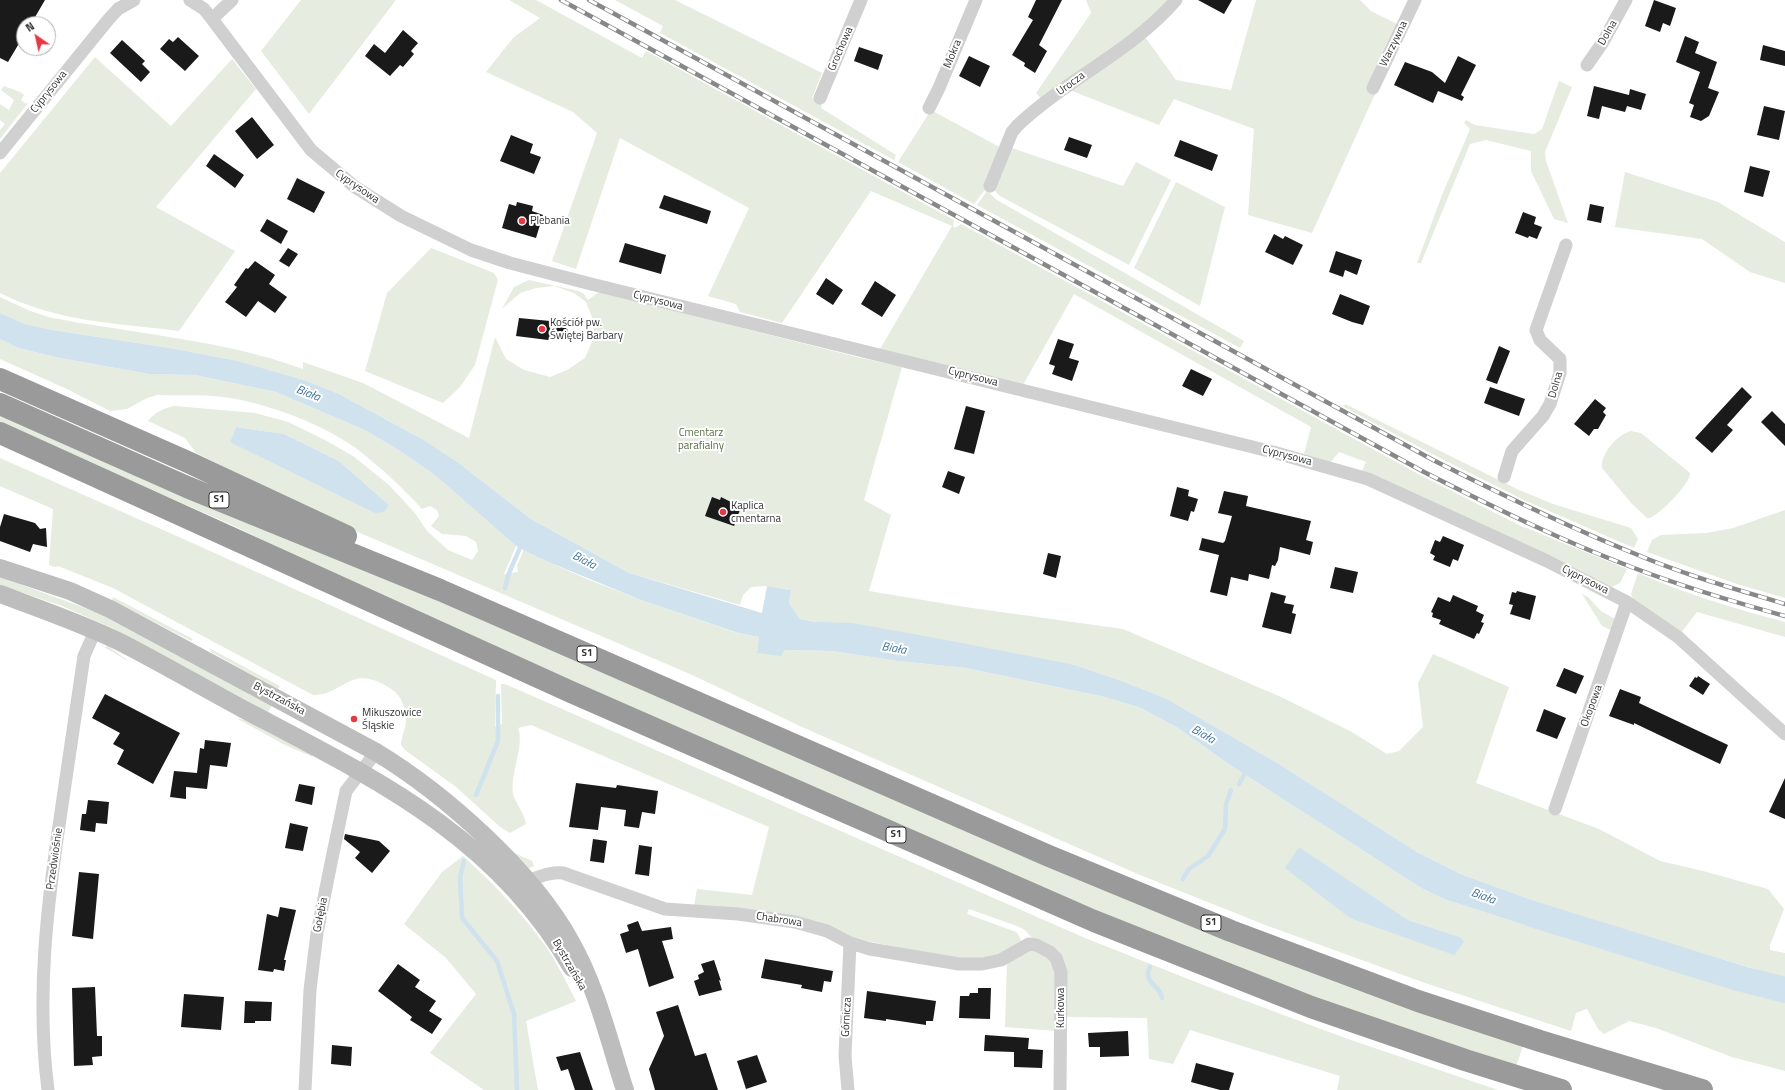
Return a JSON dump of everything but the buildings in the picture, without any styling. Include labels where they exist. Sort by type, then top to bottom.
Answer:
[{"type":"highway","points":[[0,378],[190,463],[406,564],[440,590]]},
{"type":"highway","name":"S1","points":[[0,404],[187,487],[440,590],[1049,856],[1231,932],[1418,1001],[1540,1041],[1702,1090]]},
{"type":"highway","name":"S1","points":[[0,433],[564,689],[1094,921],[1311,1007],[1465,1060],[1561,1090]]},
{"type":"main road","name":"Bystrzańska","points":[[0,568],[70,591],[110,609],[376,752],[407,772],[452,808],[501,854],[526,881],[552,912],[572,944],[591,985],[625,1090]]},
{"type":"main road","name":"Bystrzańska","points":[[0,594],[95,631],[121,643],[395,792],[439,821],[473,848],[506,879],[548,929],[566,956],[580,982],[615,1061]]},
{"type":"street","name":"Cyprysowa","points":[[0,152],[108,20],[118,9],[134,0]]},
{"type":"street","name":"Cyprysowa","points":[[190,0],[204,9],[311,150],[330,168],[355,187],[401,216],[471,250],[510,263],[591,284],[1155,422],[1352,474],[1540,558],[1628,602],[1678,637],[1785,734]]},
{"type":"street","points":[[212,19],[232,0]]},
{"type":"street","name":"Grochowa","points":[[820,98],[862,0]]},
{"type":"street","name":"Mokra","points":[[929,108],[976,0]]},
{"type":"street","name":"Urocza","points":[[990,186],[1012,132],[1018,125],[1078,79],[1143,33],[1176,0]]},
{"type":"street","name":"Warzywna","points":[[1373,88],[1415,0]]},
{"type":"street","name":"Dolna","points":[[1587,65],[1603,42],[1626,0]]},
{"type":"street","name":"Dolna","points":[[1504,477],[1512,451],[1543,416],[1550,404],[1560,373],[1560,359],[1540,340],[1536,330],[1566,245]]},
{"type":"street","name":"Okopowa","points":[[1555,809],[1628,602]]},
{"type":"street","name":"Przedwiośnie","points":[[48,1090],[45,1055],[43,990],[48,911],[84,656],[95,631]]},
{"type":"street","name":"Gołębia","points":[[305,1090],[310,990],[317,933],[346,792],[359,772],[376,752]]},
{"type":"street","name":"Chabrowa","points":[[526,881],[549,872],[563,873],[661,908],[738,914],[795,922],[827,931],[850,943],[895,954],[959,964],[982,964],[1000,960],[1029,944]]},
{"type":"street","points":[[506,879],[526,881]]},
{"type":"street","name":"Górnicza","points":[[848,1090],[845,1056],[850,943]]},
{"type":"street","name":"Kurkowa","points":[[1029,944],[1036,945],[1050,952],[1059,964],[1060,1090]]},
{"type":"green space","points":[[301,0],[396,0],[309,114],[261,51]]},
{"type":"green space","points":[[509,0],[536,0],[642,58],[646,51],[954,220],[953,226],[955,228],[961,224],[1422,476],[1519,525],[1627,569],[1620,583],[1612,587],[1549,555],[1362,471],[1366,462],[1339,452],[1331,462],[1304,454],[1311,427],[1074,294],[1023,385],[880,349],[952,226],[871,191],[782,323],[740,312],[736,304],[708,296],[749,208],[620,138],[576,269],[552,261],[597,133],[573,112],[486,72],[513,38],[540,18]]},
{"type":"green space","points":[[615,0],[675,0],[822,73],[812,98],[822,105],[821,108],[896,155],[894,160],[660,33],[663,26]]},
{"type":"green space","points":[[1086,0],[1173,0],[1159,15],[1043,101],[1036,93],[1091,13]]},
{"type":"green space","points":[[1256,0],[1360,0],[1371,11],[1399,25],[1367,90],[1375,94],[1312,233],[1248,215],[1254,129],[1174,99],[1159,125],[1067,89],[1145,37],[1176,80],[1231,90]]},
{"type":"green space","points":[[95,57],[171,126],[232,59],[256,89],[156,207],[235,251],[179,331],[65,316],[21,303],[0,293],[0,173]]},
{"type":"green space","points":[[1559,81],[1572,87],[1545,152],[1546,161],[1568,223],[1554,219],[1531,171],[1531,151],[1486,140],[1470,144],[1421,263],[1417,263],[1442,195],[1470,129],[1464,123],[1466,120],[1475,125],[1534,134],[1542,129]]},
{"type":"green space","points":[[4,86],[20,92],[24,95],[21,100],[26,104],[28,103],[0,139],[0,130],[5,124],[0,120],[0,104],[9,110],[14,100],[1,90]]},
{"type":"green space","points":[[931,110],[1003,149],[987,187],[974,204],[898,162]]},
{"type":"green space","points":[[1009,147],[1123,186],[1136,162],[1171,180],[1129,265],[1000,196],[994,190]]},
{"type":"green space","points":[[1625,172],[1718,202],[1785,242],[1785,283],[1750,272],[1702,239],[1615,227]]},
{"type":"green space","points":[[1176,182],[1225,207],[1200,306],[1134,268]]},
{"type":"green space","points":[[987,191],[997,200],[1244,341],[1240,348],[977,205]]},
{"type":"green space","points":[[431,248],[494,273],[498,280],[475,365],[460,387],[443,403],[365,371],[387,293]]},
{"type":"green space","name":"Cmentarz parafialny","points":[[529,280],[578,291],[584,294],[588,300],[599,292],[902,367],[864,500],[891,515],[869,591],[965,607],[1123,629],[1281,697],[1352,732],[1387,754],[1399,751],[1423,727],[1418,683],[1433,654],[1509,687],[1476,783],[1599,829],[1660,861],[1768,889],[1784,909],[1770,945],[1770,950],[1785,953],[1785,978],[1568,913],[1463,875],[1417,852],[1279,764],[1167,699],[1122,681],[1075,665],[800,619],[789,603],[791,590],[767,586],[751,587],[743,595],[740,605],[629,573],[531,519],[456,461],[422,439],[339,394],[304,380],[238,361],[170,348],[52,330],[25,324],[0,313],[0,297],[28,310],[48,317],[209,344],[272,359],[303,369],[303,362],[363,383],[469,438],[495,337],[506,359],[524,370],[550,377],[567,370],[585,358],[593,339],[594,322],[586,302],[574,293],[554,286],[536,288],[520,293],[502,309],[514,287]]},
{"type":"green space","points":[[0,339],[18,348],[60,358],[149,374],[195,375],[276,392],[367,431],[400,451],[436,476],[516,546],[504,574],[518,572],[517,566],[524,549],[546,561],[587,579],[641,600],[737,633],[759,637],[757,653],[784,650],[832,651],[898,661],[966,668],[1105,697],[1141,708],[1178,728],[1230,765],[1423,889],[1444,899],[1658,966],[1737,985],[1785,999],[1785,1071],[1732,1057],[1656,1028],[1629,1021],[1604,1034],[1598,1029],[1587,1009],[1576,1013],[1571,1031],[1425,983],[1268,926],[1140,875],[802,727],[690,674],[360,533],[196,453],[185,438],[148,421],[160,411],[175,406],[255,413],[288,422],[353,456],[389,485],[415,513],[427,531],[448,550],[472,560],[478,551],[476,542],[466,536],[442,534],[431,526],[439,516],[437,510],[430,506],[422,509],[391,478],[357,449],[344,440],[313,424],[279,410],[262,405],[230,398],[212,396],[157,395],[147,398],[127,409],[110,411],[67,389],[0,359]],"holes":[[[236,427],[284,434],[339,461],[389,505],[230,442]],[[1298,847],[1408,920],[1460,937],[1350,918]]]},
{"type":"green space","points":[[1345,404],[1517,489],[1553,504],[1631,528],[1638,539],[1634,548],[1524,500],[1436,456],[1344,407]]},
{"type":"green space","points":[[0,415],[1523,1046],[1516,1067],[1309,996],[1118,921],[737,755],[299,558],[232,525],[0,423]]},
{"type":"green space","points":[[1631,431],[1641,433],[1690,473],[1686,484],[1674,498],[1661,511],[1650,518],[1647,518],[1631,503],[1602,468],[1604,457],[1611,445],[1621,436]]},
{"type":"green space","points":[[0,458],[496,680],[495,727],[502,724],[501,684],[505,684],[1085,938],[1206,986],[1345,1038],[1498,1090],[1337,1090],[1340,1076],[1190,1030],[1173,1064],[1149,1059],[1147,1018],[1065,1017],[1064,963],[1058,951],[1048,944],[1031,937],[1025,930],[1017,926],[969,909],[967,914],[1016,932],[1020,937],[1021,943],[997,956],[961,960],[694,906],[697,889],[752,895],[769,827],[531,725],[518,728],[520,742],[513,785],[515,800],[526,824],[510,833],[499,826],[456,787],[405,750],[401,745],[406,721],[404,706],[398,695],[389,687],[371,679],[359,678],[329,692],[313,695],[113,588],[58,566],[55,567],[49,565],[53,509],[0,486]]},
{"type":"green space","points":[[1785,510],[1785,598],[1737,584],[1647,552],[1652,540],[1661,535],[1706,533],[1733,528]]},
{"type":"green space","points":[[1638,573],[1674,588],[1748,612],[1785,622],[1785,637],[1697,612],[1681,633],[1633,599],[1631,594]]},
{"type":"green space","points":[[0,577],[96,612],[272,705],[268,712],[112,628],[62,606],[0,585]]},
{"type":"green space","points":[[1582,594],[1588,597],[1601,611],[1615,619],[1615,632],[1602,626]]},
{"type":"green space","points":[[113,597],[193,639],[191,641],[112,600]]},
{"type":"green space","points":[[108,646],[131,663],[104,647]]},
{"type":"green space","points":[[209,648],[280,686],[278,689],[211,652]]},
{"type":"green space","points":[[236,718],[245,720],[312,755],[313,757],[285,745]]},
{"type":"green space","points":[[508,850],[532,861],[534,866],[530,868],[525,867]]},
{"type":"green space","points":[[463,856],[506,898],[535,932],[553,958],[576,1001],[526,1021],[538,1090],[484,1090],[430,1053],[476,994],[446,958],[404,924],[442,872]]},
{"type":"green space","points":[[1036,950],[1048,957],[1056,967],[1057,1031],[1005,1027],[1007,961],[1022,952]]},
{"type":"water","points":[[0,313],[25,324],[52,330],[170,348],[238,361],[304,380],[339,394],[422,439],[456,461],[531,519],[629,573],[762,613],[767,586],[791,590],[789,603],[800,619],[817,622],[852,623],[941,639],[1075,665],[1122,681],[1167,699],[1279,764],[1417,852],[1463,875],[1568,913],[1562,937],[1444,899],[1423,889],[1230,765],[1178,728],[1141,708],[1105,697],[966,668],[898,661],[832,651],[784,650],[781,656],[757,653],[759,637],[738,633],[641,600],[546,561],[516,546],[436,476],[400,451],[367,431],[276,392],[195,375],[149,374],[60,358],[18,348],[0,339]]},
{"type":"water","points":[[236,427],[284,434],[339,461],[389,505],[384,512],[375,513],[230,442]]},
{"type":"water","points":[[1299,847],[1408,920],[1460,937],[1464,942],[1454,955],[1350,918],[1285,868]]},
{"type":"waterway","points":[[505,588],[509,573],[522,543]]},
{"type":"waterway","points":[[476,795],[498,741],[498,696]]},
{"type":"waterway","points":[[1239,784],[1247,769]]},
{"type":"waterway","points":[[1183,879],[1189,869],[1208,856],[1225,829],[1226,804],[1231,790]]},
{"type":"waterway","points":[[464,861],[460,877],[462,918],[497,961],[514,1014],[517,1090]]},
{"type":"waterway","name":"Biała","points":[[1532,914],[1742,979],[1785,990]]},
{"type":"waterway","points":[[1150,967],[1148,976],[1161,994],[1162,998]]},
{"type":"railway","points":[[561,0],[1424,472],[1528,523],[1607,558],[1690,588],[1785,616]]},
{"type":"railway","points":[[589,0],[1433,460],[1534,510],[1638,555],[1692,575],[1785,604]]},
{"type":"place","name":"Plebania","points":[[522,221]]},
{"type":"place","name":"Kościół pw. Świętej Barbary","points":[[542,329]]},
{"type":"place","name":"Kaplica cmentarna","points":[[723,512]]},
{"type":"place","name":"Mikuszowice Śląskie","points":[[354,719]]}]
